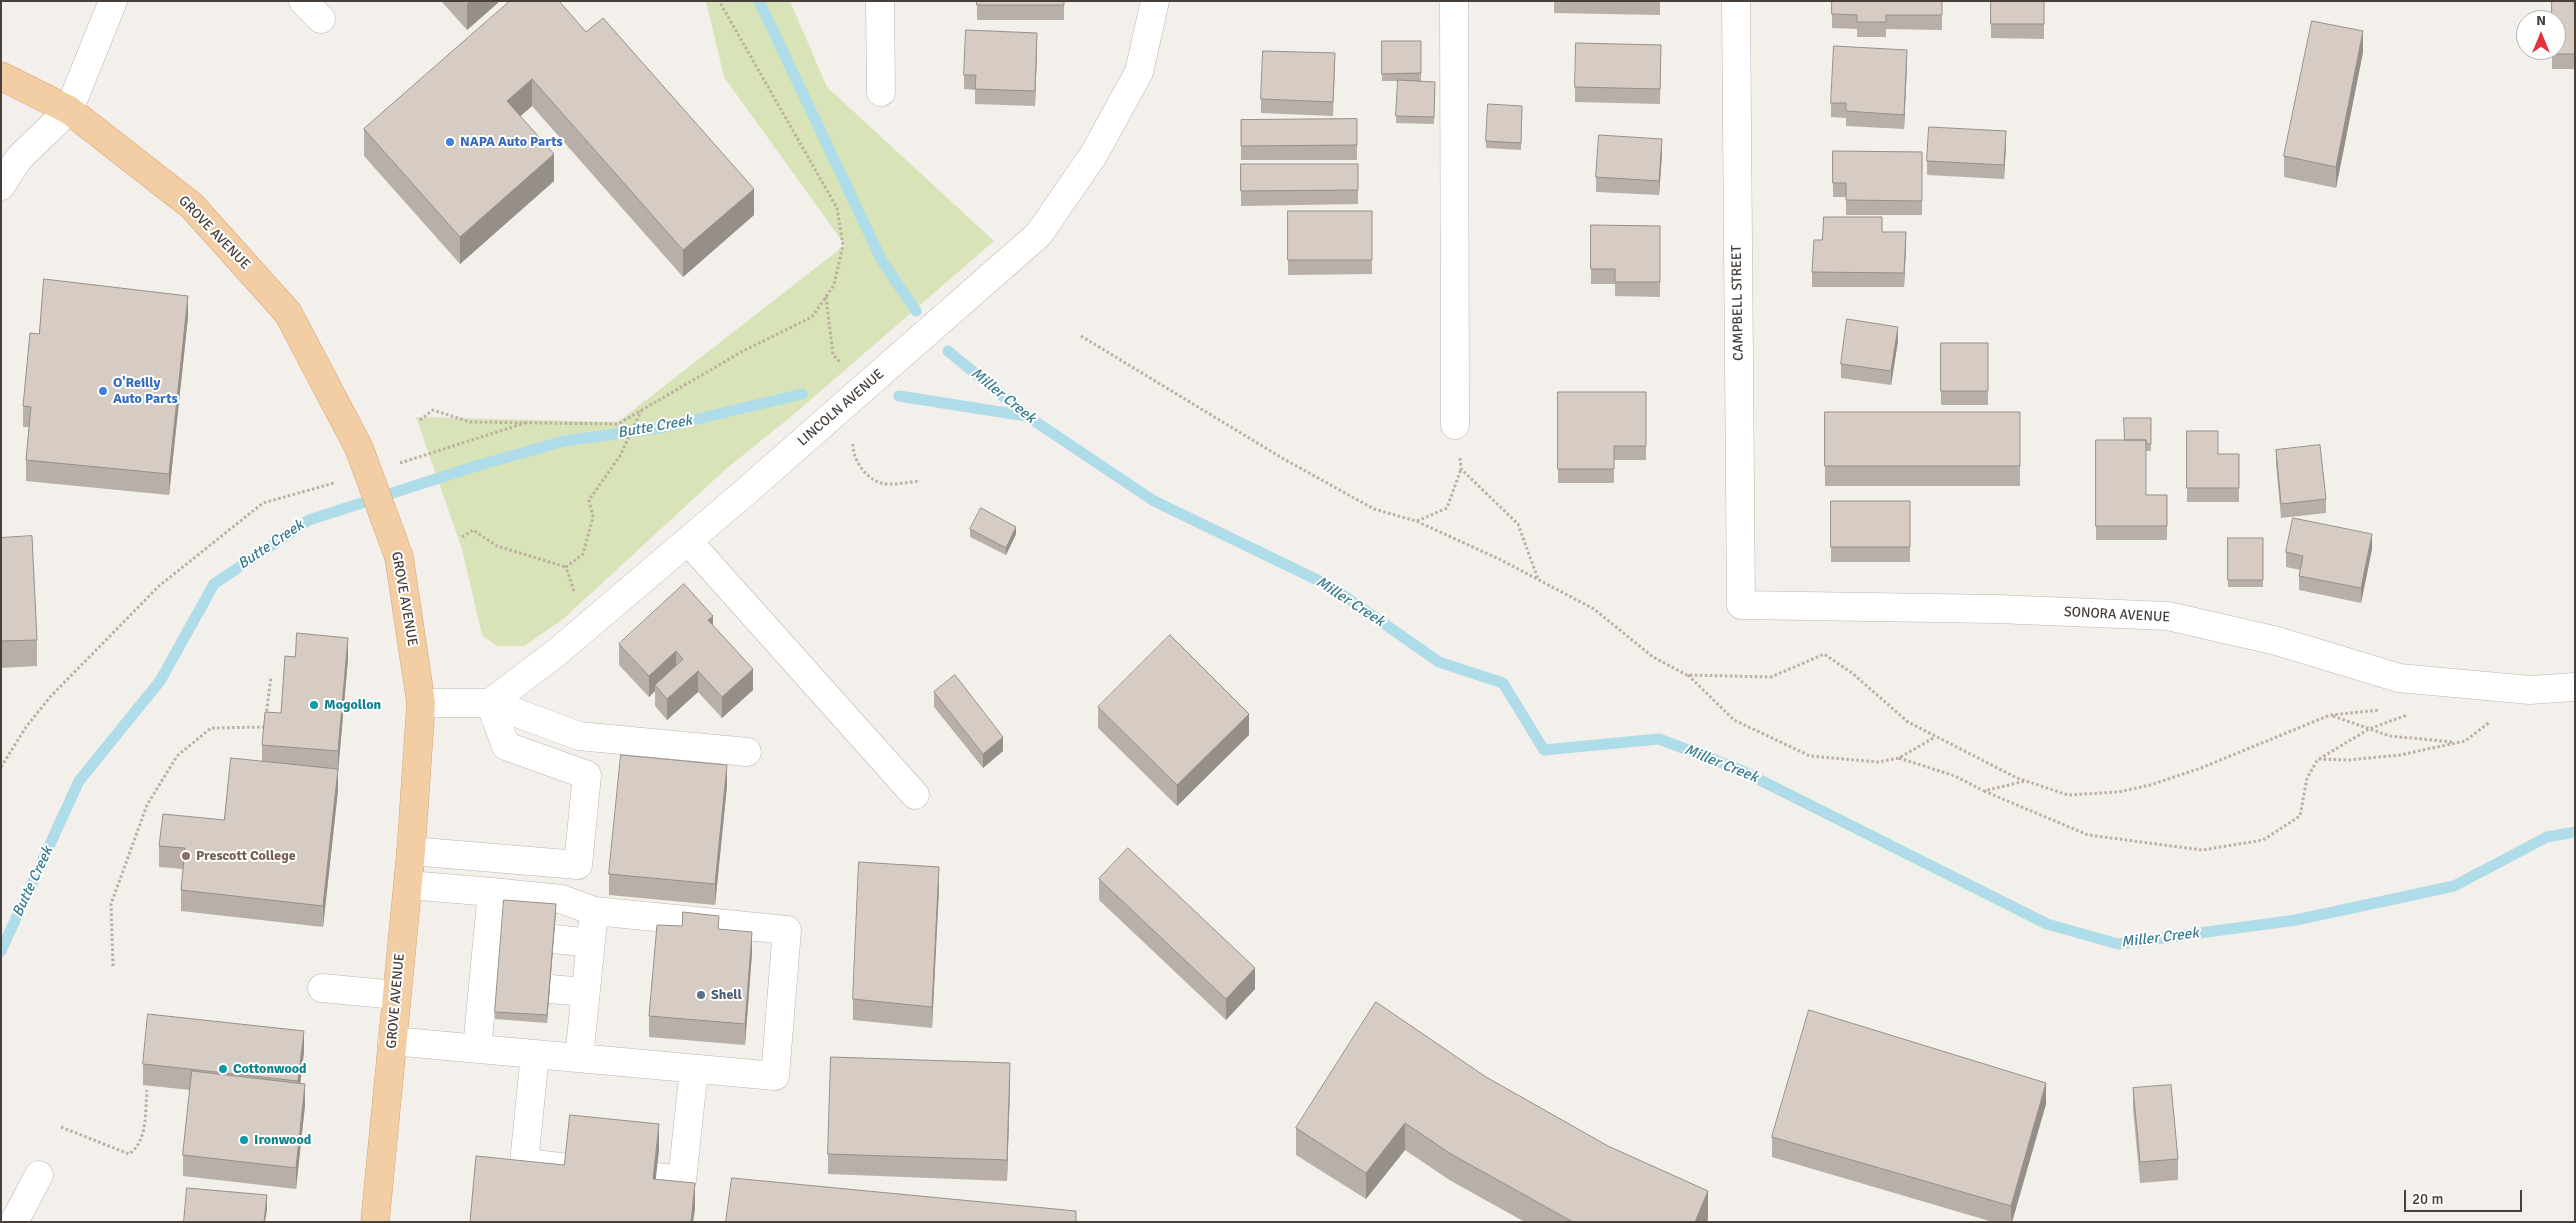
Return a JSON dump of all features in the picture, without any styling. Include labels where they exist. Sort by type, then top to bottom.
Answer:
[{"type":"main road","name":"GROVE AVENUE","points":[[1,76],[69,110],[192,206],[288,313],[359,448],[399,557],[421,703],[408,885],[375,1222]]},
{"type":"street","points":[[1,186],[19,158],[69,110],[113,1]]},
{"type":"street","points":[[880,1],[881,92]]},
{"type":"street","name":"LINCOLN AVENUE","points":[[490,703],[556,653],[688,541],[1038,234],[1094,154],[1139,72],[1155,1]]},
{"type":"street","points":[[1454,1],[1455,425]]},
{"type":"street","name":"CAMPBELL STREET","points":[[1736,1],[1741,605]]},
{"type":"street","points":[[688,541],[915,795]]},
{"type":"street","name":"SONORA AVENUE","points":[[1741,605],[1996,609],[2168,616],[2277,641],[2399,678],[2530,690],[2575,687]]},
{"type":"street","points":[[421,703],[490,703],[579,736],[747,752]]},
{"type":"street","points":[[411,851],[578,865],[587,775],[506,746],[490,703]]},
{"type":"street","points":[[392,1040],[775,1076],[787,930],[594,911],[561,899],[408,885]]},
{"type":"street","points":[[477,1048],[491,983],[495,933],[492,892]]},
{"type":"street","points":[[579,1058],[594,911]]},
{"type":"street","points":[[554,939],[590,943]]},
{"type":"street","points":[[322,988],[396,995]]},
{"type":"street","points":[[550,989],[586,992]]},
{"type":"street","points":[[535,1054],[524,1163],[567,1167]]},
{"type":"street","points":[[669,1178],[694,1069]]},
{"type":"street","points":[[14,1222],[40,1175]]},
{"type":"path","points":[[420,420],[433,410],[470,422],[618,424],[743,351],[812,317],[834,284],[843,245],[837,208],[719,1]]},
{"type":"path","points":[[566,568],[583,554],[593,516],[589,500],[620,456],[641,411]]},
{"type":"path","points":[[390,466],[528,422]]},
{"type":"path","points":[[1282,458],[1374,509],[1416,521],[1447,508],[1461,470],[1455,425]]},
{"type":"path","points":[[1461,470],[1518,524],[1538,579]]},
{"type":"path","points":[[1,766],[26,727],[51,696],[160,586],[263,504],[335,483]]},
{"type":"path","points":[[462,537],[473,530],[497,546],[566,568]]},
{"type":"path","points":[[566,568],[577,600]]},
{"type":"path","points":[[1687,675],[1734,720],[1810,756],[1878,762],[1899,758],[1936,737]]},
{"type":"path","points":[[113,966],[111,904],[146,805],[177,756],[211,728],[264,727],[271,677]]},
{"type":"path","points":[[1899,758],[1955,776],[1984,791],[2088,835],[2202,850],[2263,840],[2300,816],[2307,778],[2318,759],[2369,729],[2410,714]]},
{"type":"path","points":[[2330,715],[2390,736],[2457,743]]},
{"type":"path","points":[[2318,759],[2348,760],[2400,755],[2457,743],[2465,741],[2495,719]]},
{"type":"path","points":[[1984,791],[2026,781]]},
{"type":"path","points":[[60,1127],[129,1154],[137,1148],[143,1131],[147,1090]]},
{"type":"green space","points":[[706,1],[790,1],[827,87],[994,241],[793,415],[727,468],[562,620],[524,646],[497,646],[482,635],[462,549],[416,417],[618,422],[845,245],[724,77]]},
{"type":"building","points":[[510,1],[559,1],[586,32],[603,18],[754,189],[683,250],[532,79],[507,101],[554,154],[460,237],[364,129]]},
{"type":"building","points":[[977,1],[1064,1],[1064,5],[977,5]]},
{"type":"building","points":[[1832,1],[1942,1],[1942,15],[1886,15],[1886,22],[1857,22],[1857,15],[1832,14]]},
{"type":"building","points":[[1991,1],[2044,1],[2044,24],[1991,24]]},
{"type":"building","points":[[2552,1],[2575,1],[2575,54],[2566,54],[2566,10],[2552,10]]},
{"type":"building","points":[[2312,21],[2363,31],[2336,167],[2284,156]]},
{"type":"building","points":[[966,30],[1037,33],[1035,91],[975,89],[976,75],[964,75]]},
{"type":"building","points":[[1382,41],[1421,41],[1421,73],[1382,74]]},
{"type":"building","points":[[1576,43],[1661,45],[1660,89],[1575,87]]},
{"type":"building","points":[[1834,46],[1907,50],[1904,115],[1846,111],[1846,103],[1831,103]]},
{"type":"building","points":[[1263,51],[1335,53],[1333,102],[1261,99]]},
{"type":"building","points":[[1398,80],[1435,82],[1434,117],[1396,116]]},
{"type":"building","points":[[1488,104],[1522,106],[1521,143],[1486,141]]},
{"type":"building","points":[[1357,119],[1357,145],[1241,146],[1241,120]]},
{"type":"building","points":[[1929,127],[2006,131],[2004,165],[1927,161]]},
{"type":"building","points":[[1599,135],[1662,139],[1659,181],[1596,177]]},
{"type":"building","points":[[1833,151],[1922,152],[1922,201],[1846,200],[1846,183],[1833,183]]},
{"type":"building","points":[[1241,164],[1358,164],[1358,190],[1241,191]]},
{"type":"building","points":[[1288,211],[1372,211],[1372,260],[1288,260]]},
{"type":"building","points":[[1824,217],[1882,217],[1882,232],[1906,232],[1904,273],[1812,272],[1814,240],[1822,240]]},
{"type":"building","points":[[1591,225],[1660,226],[1660,282],[1615,282],[1615,269],[1591,269]]},
{"type":"building","name":"O'Reilly Auto Parts","points":[[44,279],[188,296],[169,474],[26,460],[31,407],[23,406],[30,333],[39,334]]},
{"type":"building","points":[[1847,319],[1898,327],[1891,371],[1841,364]]},
{"type":"building","points":[[1941,343],[1988,343],[1988,391],[1941,391]]},
{"type":"building","points":[[1558,392],[1646,392],[1646,446],[1614,446],[1614,469],[1558,469]]},
{"type":"building","points":[[1825,412],[2020,412],[2020,466],[1825,466]]},
{"type":"building","points":[[2124,418],[2151,418],[2151,444],[2146,444],[2146,440],[2125,440]]},
{"type":"building","points":[[2187,431],[2218,431],[2218,454],[2239,454],[2239,488],[2187,488]]},
{"type":"building","points":[[2096,440],[2146,440],[2146,495],[2167,495],[2167,526],[2096,526]]},
{"type":"building","points":[[2320,445],[2326,499],[2281,504],[2276,450]]},
{"type":"building","points":[[1831,501],[1910,501],[1910,547],[1831,547]]},
{"type":"building","points":[[981,508],[1016,527],[1006,548],[970,529]]},
{"type":"building","points":[[2293,518],[2372,534],[2361,588],[2299,576],[2303,556],[2286,552]]},
{"type":"building","points":[[32,536],[37,640],[1,641],[1,538]]},
{"type":"building","points":[[2228,538],[2263,538],[2263,580],[2228,580]]},
{"type":"building","points":[[684,584],[713,616],[708,620],[753,669],[722,697],[698,671],[667,699],[655,685],[683,659],[676,651],[649,676],[619,644]]},
{"type":"building","name":"Mogollon","points":[[297,633],[348,638],[338,751],[262,745],[265,712],[281,713],[285,656],[295,657]]},
{"type":"building","points":[[1170,635],[1249,714],[1177,785],[1098,707]]},
{"type":"building","points":[[955,675],[1003,737],[983,754],[934,692]]},
{"type":"building","points":[[621,755],[727,765],[715,884],[609,874]]},
{"type":"building","points":[[231,758],[338,769],[323,906],[181,890],[185,848],[159,846],[163,814],[224,820]]},
{"type":"building","points":[[1128,848],[1255,968],[1226,999],[1099,879]]},
{"type":"building","points":[[859,862],[939,867],[932,1007],[853,999]]},
{"type":"building","points":[[504,900],[556,904],[547,1015],[495,1012]]},
{"type":"building","name":"Shell","points":[[683,912],[719,916],[718,929],[752,932],[745,1024],[649,1016],[657,925],[682,926]]},
{"type":"building","points":[[1376,1002],[1486,1077],[1608,1146],[1708,1191],[1695,1222],[1573,1222],[1451,1154],[1405,1123],[1366,1173],[1296,1128]]},
{"type":"building","points":[[1809,1010],[2046,1083],[2011,1206],[1772,1137]]},
{"type":"building","points":[[148,1014],[304,1031],[298,1081],[143,1064]]},
{"type":"building","points":[[831,1057],[1010,1063],[1007,1160],[828,1154]]},
{"type":"building","name":"Ironwood","points":[[192,1071],[305,1084],[296,1168],[183,1155]]},
{"type":"building","points":[[2171,1085],[2178,1159],[2140,1162],[2133,1088]]},
{"type":"building","points":[[570,1115],[659,1124],[653,1179],[695,1183],[691,1222],[470,1222],[476,1156],[564,1165]]},
{"type":"building","points":[[732,1178],[1076,1211],[1076,1222],[726,1222]]},
{"type":"building","points":[[187,1188],[267,1195],[264,1222],[184,1222]]},
{"type":"waterway","points":[[759,1],[882,261],[916,311]]},
{"type":"waterway","name":"Miller Creek","points":[[948,351],[1027,416],[1154,501],[1330,586],[1439,662],[1503,683],[1544,750],[1659,739],[1738,769],[2047,924],[2118,944],[2296,920],[2454,886],[2547,837],[2575,832]]},
{"type":"waterway","name":"Butte Creek","points":[[1,951],[79,781],[160,681],[214,584],[309,520],[476,466],[564,441],[660,428],[802,394]]},
{"type":"waterway","name":"Butte Creek","points":[[899,396],[1026,416]]},
{"type":"place","name":"NAPA Auto Parts","points":[[450,142]]},
{"type":"place","name":"O'Reilly Auto Parts","points":[[103,391]]},
{"type":"place","name":"Mogollon","points":[[314,705]]},
{"type":"place","name":"Prescott College","points":[[186,856]]},
{"type":"place","name":"Shell","points":[[701,995]]},
{"type":"place","name":"Cottonwood","points":[[223,1069]]},
{"type":"place","name":"Ironwood","points":[[244,1140]]}]
